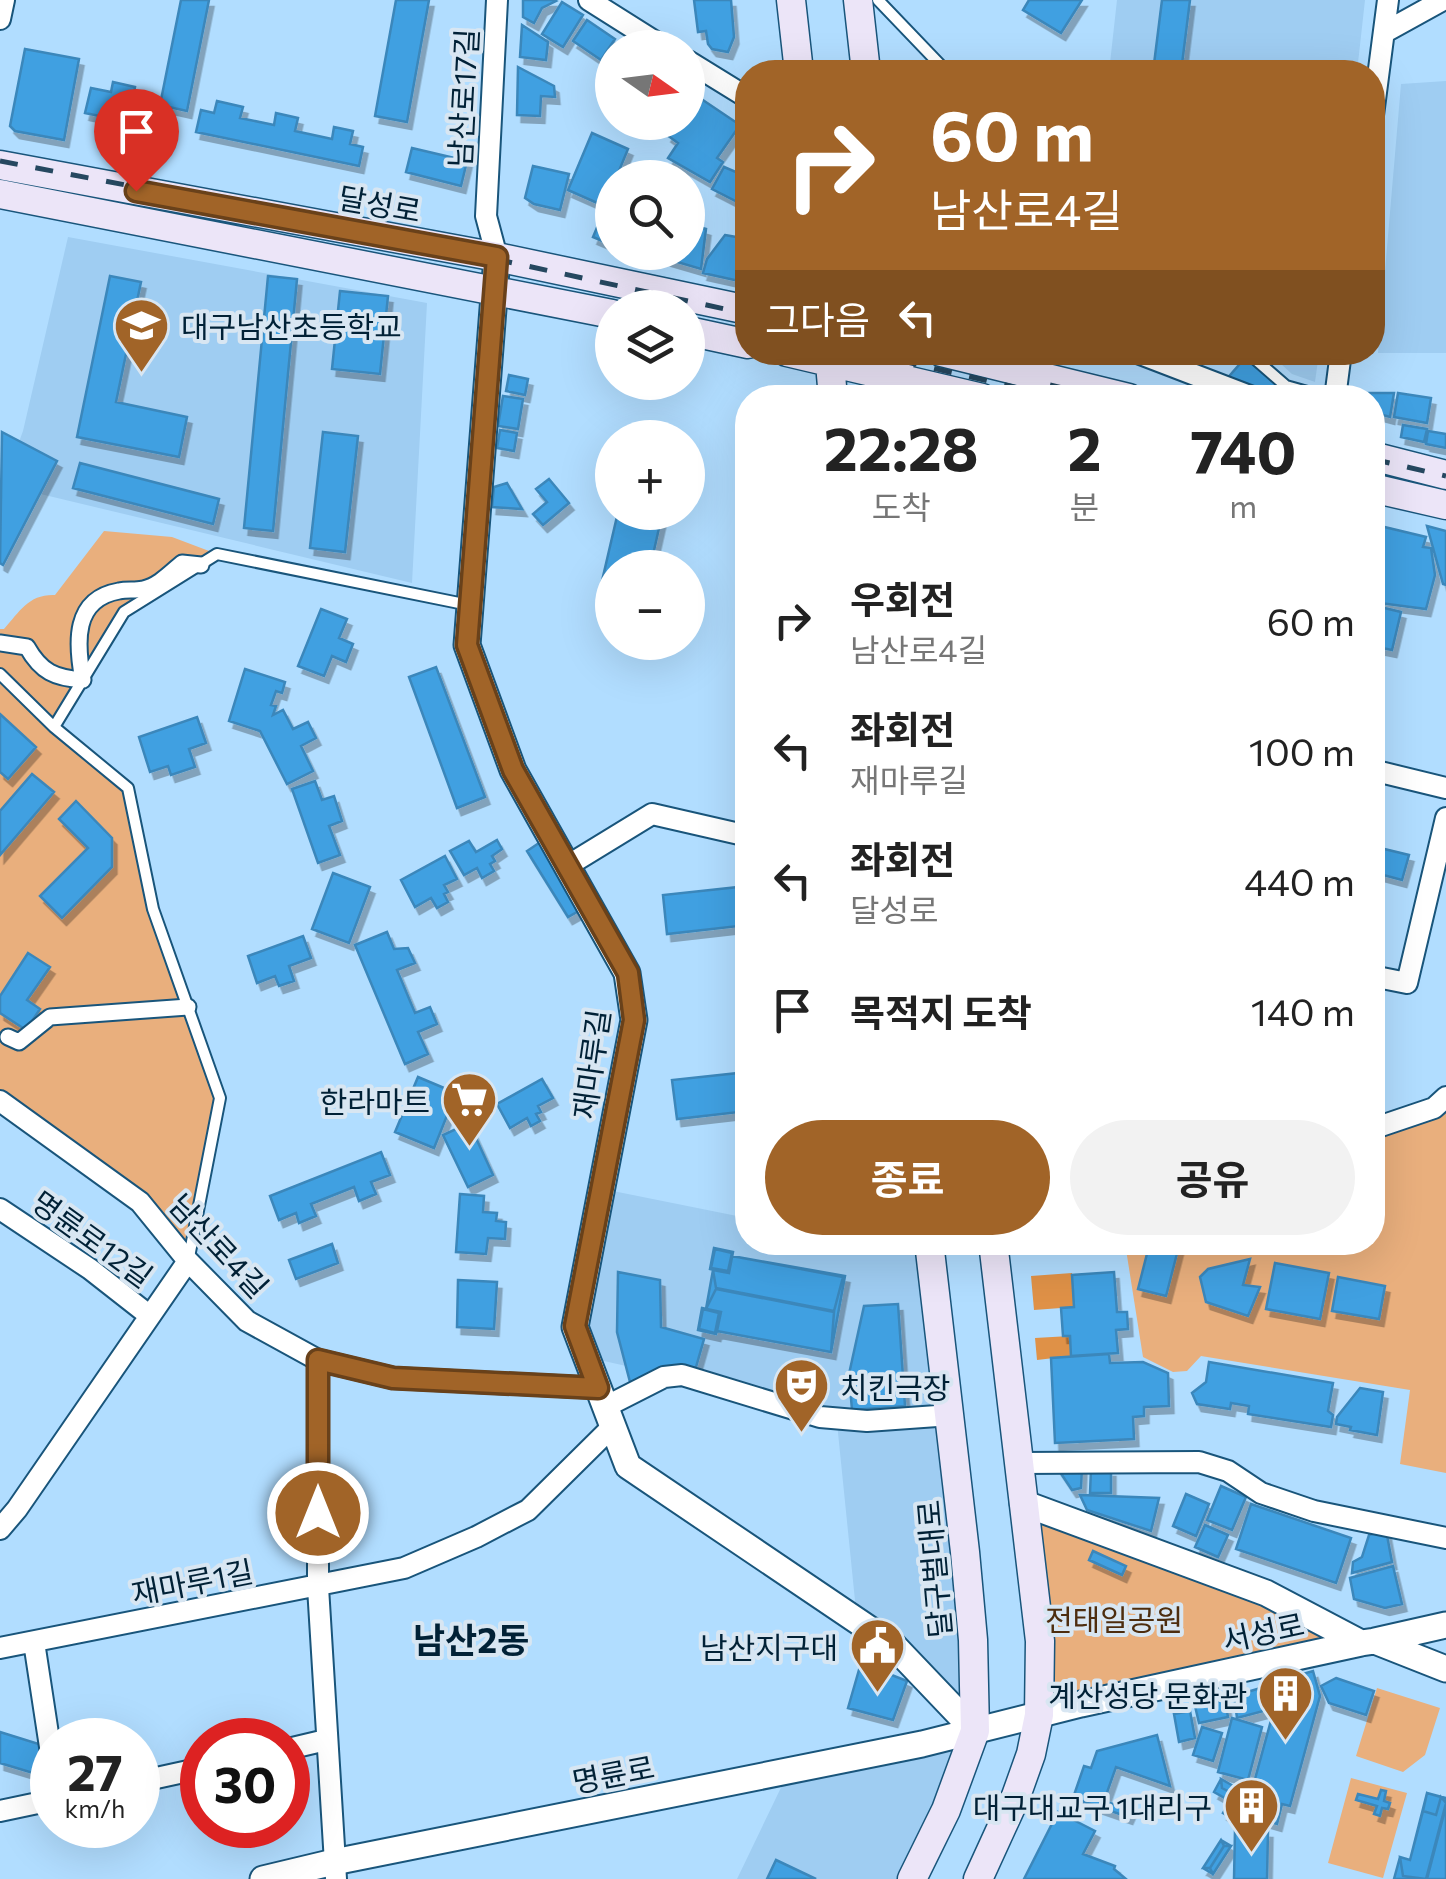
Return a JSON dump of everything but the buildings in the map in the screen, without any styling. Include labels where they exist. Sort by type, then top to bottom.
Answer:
[{"type":"main road","points":[[791,0],[798,60]]},
{"type":"main road","points":[[858,0],[865,60]]},
{"type":"main road","name":"달성로","points":[[0,165],[497,257],[735,307]]},
{"type":"main road","points":[[0,194],[595,310]]},
{"type":"main road","points":[[705,335],[735,341]]},
{"type":"main road","points":[[859,365],[934,385]]},
{"type":"main road","points":[[995,365],[1076,385]]},
{"type":"main road","points":[[1385,459],[1446,475]]},
{"type":"main road","points":[[1385,491],[1446,505]]},
{"type":"main road","name":"달구벌대로","points":[[912,1879],[946,1810],[975,1731],[973,1640],[931,1255]]},
{"type":"main road","points":[[978,1879],[1032,1754],[1039,1715],[1040,1641],[996,1255]]},
{"type":"street","points":[[0,19],[4,0]]},
{"type":"street","name":"남산로17길","points":[[496,0],[486,216],[497,257]]},
{"type":"street","points":[[589,0],[637,30]]},
{"type":"street","points":[[1381,60],[1388,0]]},
{"type":"street","points":[[1385,32],[1443,0]]},
{"type":"street","points":[[705,71],[735,90]]},
{"type":"street","name":"재마루길","points":[[497,257],[467,645],[513,770],[628,973],[634,1020],[575,1326],[628,1466],[893,1644],[975,1731]]},
{"type":"street","points":[[1170,365],[1221,385]]},
{"type":"street","points":[[0,643],[27,647],[45,672],[83,680],[81,618],[87,606],[104,596],[154,589],[182,563],[201,564]]},
{"type":"street","points":[[1385,773],[1446,788]]},
{"type":"street","points":[[567,866],[652,814],[735,833]]},
{"type":"street","points":[[1385,979],[1407,983],[1446,818]]},
{"type":"street","points":[[8,1037],[19,1042],[50,1017],[188,1007]]},
{"type":"street","name":"남산로4길","points":[[0,1102],[140,1202],[188,1261],[248,1321],[318,1360],[393,1378],[605,1407]]},
{"type":"street","points":[[1385,1124],[1440,1102]]},
{"type":"street","name":"명륜로12길","points":[[0,1209],[90,1269],[150,1316]]},
{"type":"street","name":"명륜로12길","points":[[2,1523],[188,1261]]},
{"type":"street","points":[[318,1360],[318,1587],[335,1870]]},
{"type":"street","points":[[605,1407],[664,1378],[682,1375],[820,1417],[867,1421],[951,1415]]},
{"type":"street","name":"재마루1길","points":[[0,1648],[404,1568],[528,1510],[605,1407]]},
{"type":"street","points":[[1020,1463],[1199,1462],[1228,1471],[1261,1493],[1314,1511],[1446,1538]]},
{"type":"street","points":[[1022,1503],[1266,1593],[1368,1642],[1446,1669]]},
{"type":"street","name":"서성로","points":[[975,1731],[1446,1625]]},
{"type":"street","points":[[34,1642],[46,1718]]},
{"type":"street","name":"명륜로","points":[[264,1879],[335,1870],[975,1731]]},
{"type":"street","points":[[310,1744],[326,1740]]},
{"type":"street","points":[[0,1811],[30,1805]]},
{"type":"lane","points":[[878,0],[936,60]]},
{"type":"lane","points":[[1262,365],[1285,385]]},
{"type":"lane","points":[[201,564],[217,554],[470,605]]},
{"type":"lane","points":[[54,727],[124,612],[154,589]]},
{"type":"lane","points":[[0,674],[54,727],[128,788],[153,909],[220,1098],[188,1261]]},
{"type":"shaded area","points":[[1117,0],[1365,0],[1358,60],[1110,60]]},
{"type":"shaded area","points":[[1446,81],[1446,353],[1385,353],[1385,271],[1401,84]]},
{"type":"shaded area","points":[[68,237],[427,303],[412,583],[3,485],[23,431]]},
{"type":"shaded area","points":[[1282,365],[1317,365],[1315,382],[1292,374]]},
{"type":"shaded area","points":[[603,1189],[735,1216],[735,1255],[920,1255],[975,1731],[913,1879],[737,1879],[789,1771],[974,1731],[857,1620],[836,1413],[586,1357],[575,1327]]},
{"type":"shaded area","points":[[1072,1273],[1074,1307],[1034,1310],[1031,1276]]},
{"type":"shaded area","points":[[1070,1336],[1071,1356],[1037,1360],[1035,1338]]},
{"type":"green space","points":[[104,531],[172,537],[217,554],[124,613],[58,721],[128,788],[153,909],[220,1098],[188,1261],[140,1202],[0,1101],[0,629],[38,597],[55,595]]},
{"type":"green space","points":[[1446,1098],[1446,1473],[1400,1464],[1410,1390],[1201,1356],[1187,1371],[1173,1372],[1143,1357],[1127,1255],[1385,1255],[1385,1124]]},
{"type":"green space","name":"전태일공원","points":[[1023,1503],[1361,1643],[1039,1715]]},
{"type":"green space","points":[[1377,1688],[1440,1708],[1425,1755],[1403,1772],[1356,1756]]},
{"type":"green space","points":[[1351,1778],[1407,1793],[1383,1878],[1328,1863]]},
{"type":"railway","points":[[0,161],[366,231],[735,311]]},
{"type":"railway","points":[[920,365],[1005,385]]},
{"type":"railway","points":[[1385,462],[1446,476]]},
{"type":"place","name":"대구남산초등학교","points":[[142,374]]},
{"type":"place","name":"한라마트","points":[[469,1149]]},
{"type":"place","name":"치킨극장","points":[[801,1435]]},
{"type":"place","name":"남산지구대","points":[[877,1695]]},
{"type":"place","name":"계산성당 문화관","points":[[1286,1743]]},
{"type":"place","name":"대구대교구 1대리구","points":[[1251,1855]]},
{"type":"district","name":"남산2동","points":[[471,1638]]},
{"type":"route","points":[[136,191],[497,257],[467,645],[513,770],[628,973],[634,1020],[575,1326],[598,1388],[393,1378],[318,1360],[318,1513]]}]
